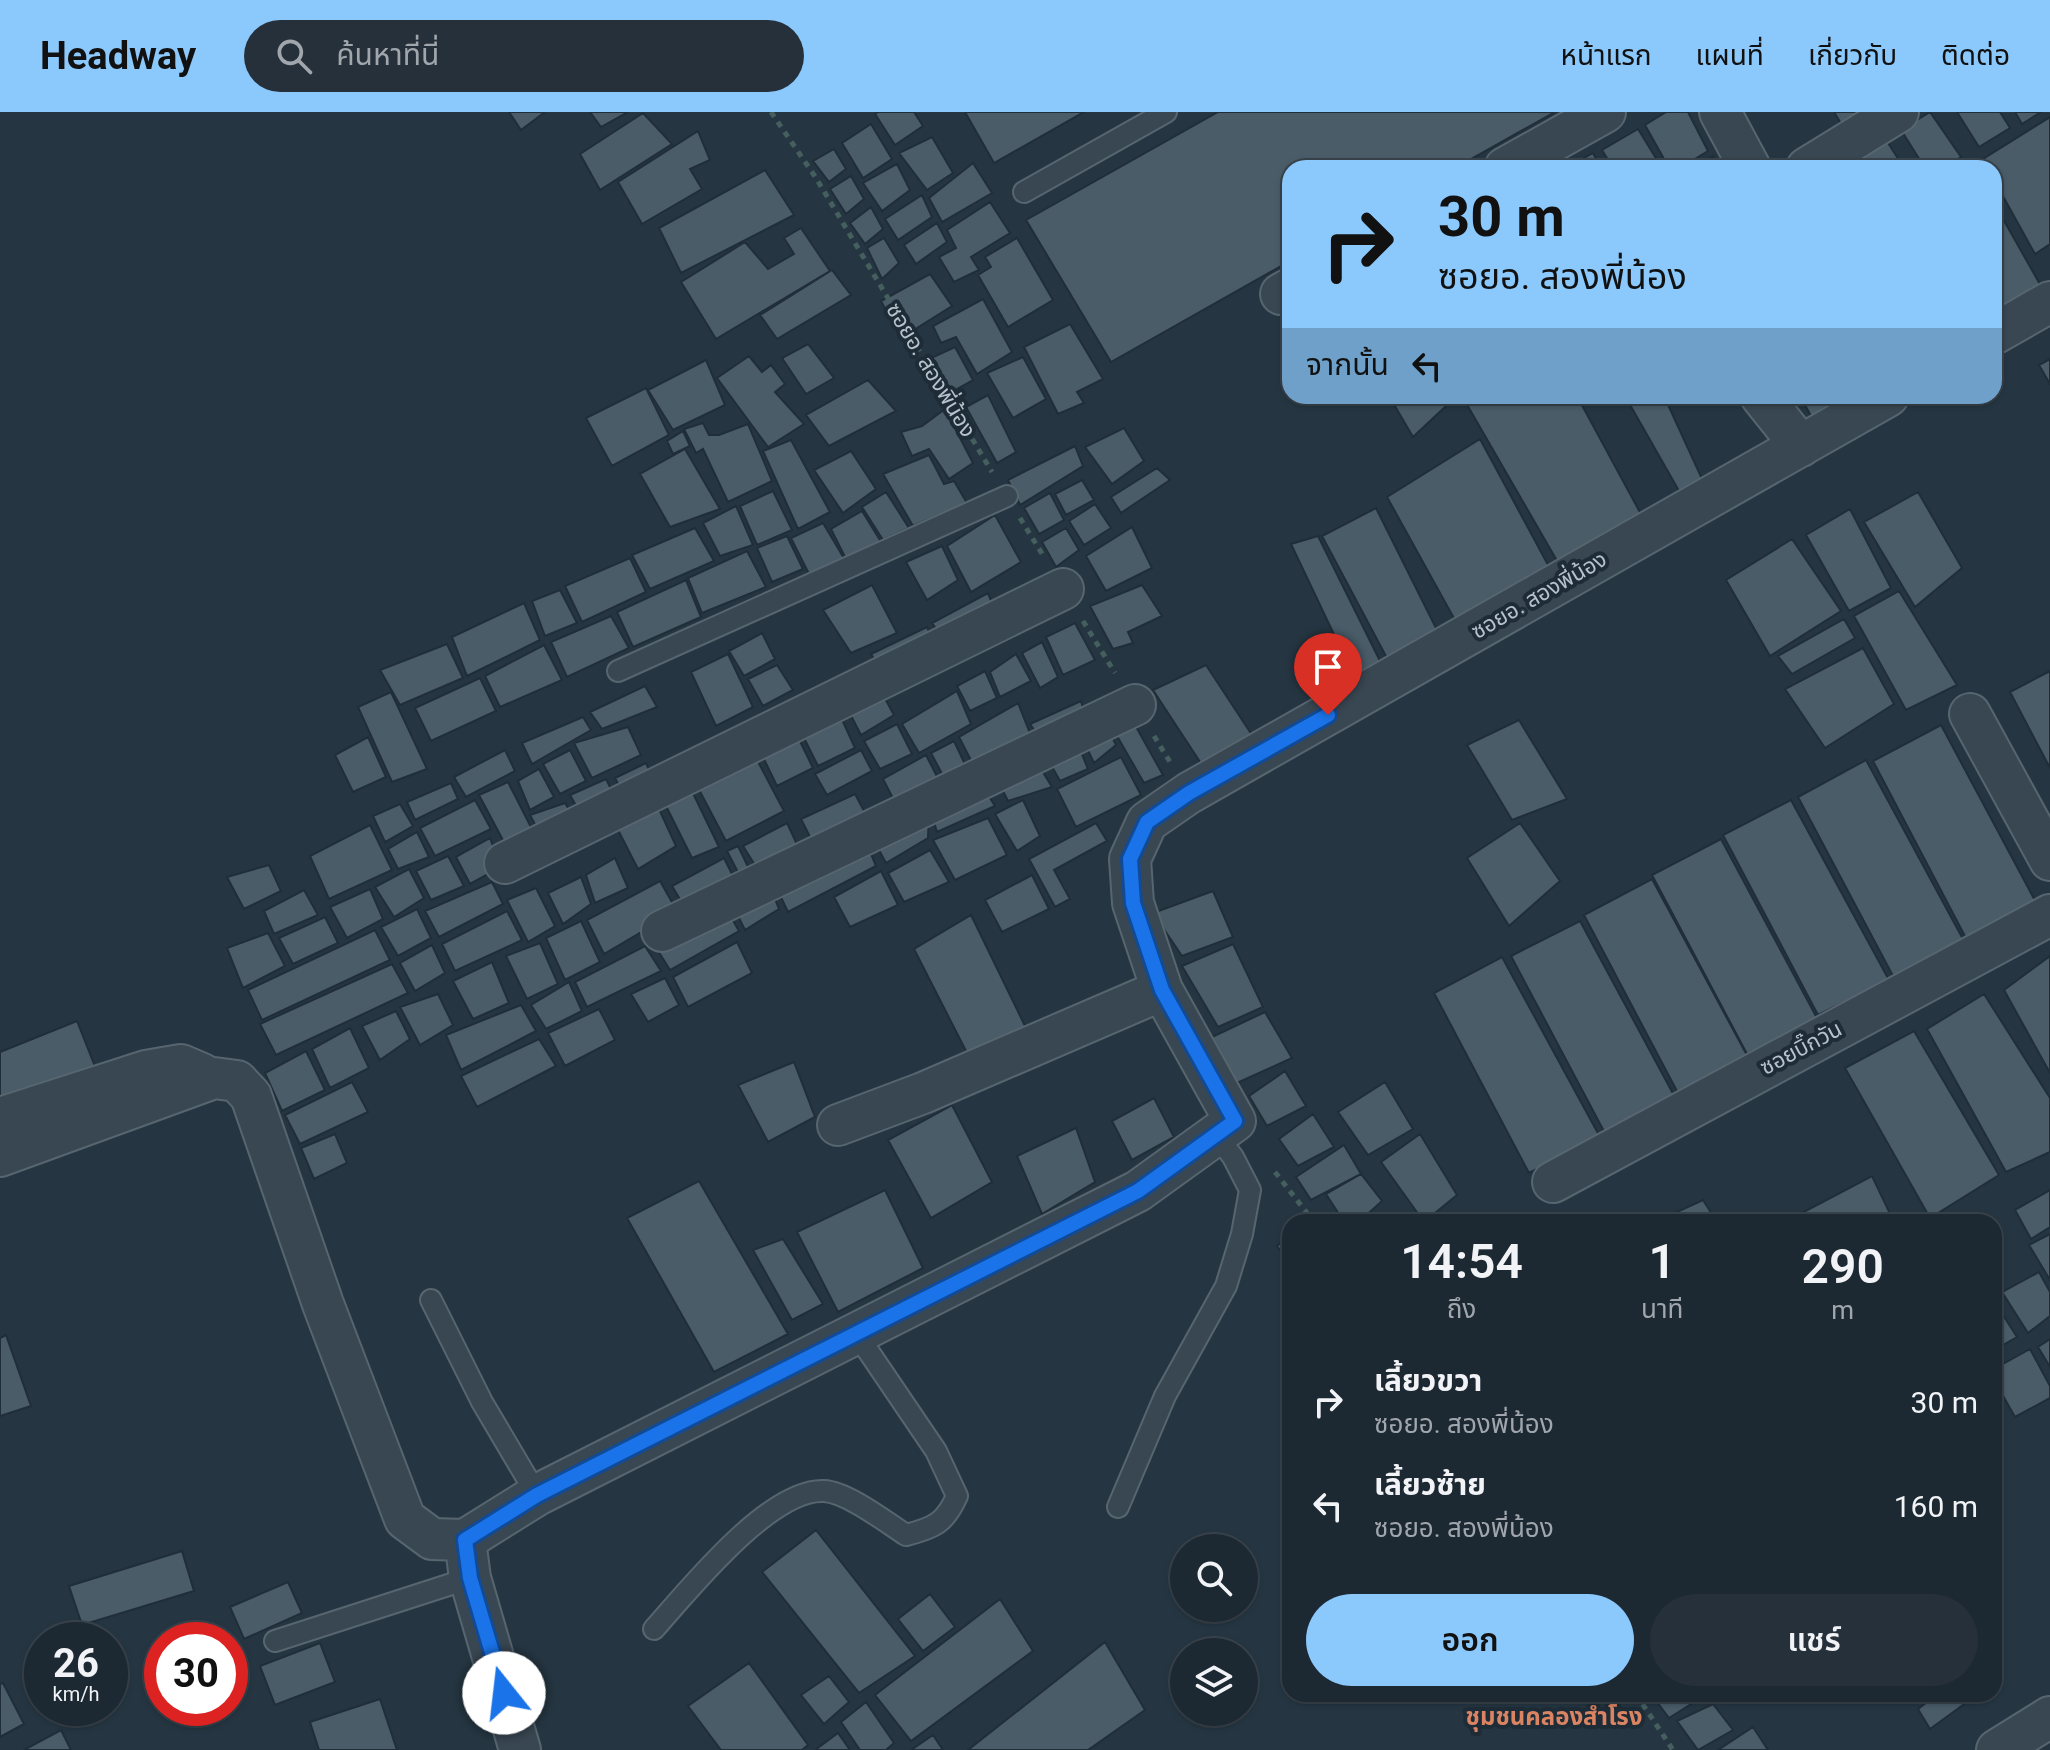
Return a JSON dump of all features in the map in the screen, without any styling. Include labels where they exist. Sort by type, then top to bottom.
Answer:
[{"type":"street","points":[[1519,160],[1605,112]]},
{"type":"street","points":[[1720,112],[1746,160]]},
{"type":"street","points":[[1820,160],[1898,112]]},
{"type":"street","points":[[2002,329],[2050,302]]},
{"type":"street","points":[[1767,404],[1801,446]]},
{"type":"street","name":"ซอยอ. สองพี่น้อง","points":[[1216,1135],[1235,1121],[1162,990],[1133,903],[1130,859],[1147,822],[1189,793],[1874,404]]},
{"type":"street","points":[[505,863],[1063,589]]},
{"type":"street","points":[[662,931],[1135,705]]},
{"type":"street","points":[[1970,714],[2050,860]]},
{"type":"street","name":"ซอยบิ๊กวัน","points":[[1553,1182],[2050,915]]},
{"type":"street","points":[[838,1125],[923,1093],[1162,990]]},
{"type":"street","points":[[0,1118],[146,1071],[181,1065],[214,1078],[237,1081],[251,1096],[323,1304],[405,1519],[432,1539],[468,1559],[520,1750]]},
{"type":"street","points":[[0,1156],[214,1078]]},
{"type":"street","points":[[468,1559],[537,1495],[1138,1191],[1216,1135]]},
{"type":"street","points":[[1997,1750],[2050,1717]]},
{"type":"lane","points":[[1024,192],[1166,112]]},
{"type":"lane","points":[[618,671],[1007,496]]},
{"type":"lane","points":[[1118,1507],[1165,1396],[1226,1286],[1242,1234],[1250,1190],[1233,1157],[1216,1135]]},
{"type":"lane","points":[[431,1300],[482,1402],[537,1495]]},
{"type":"lane","points":[[654,1629],[732,1543],[793,1497],[825,1491],[860,1505],[906,1535],[947,1519],[957,1496],[936,1451],[856,1333]]},
{"type":"lane","points":[[275,1641],[468,1559]]},
{"type":"path","name":"ซอยอ. สองพี่น้อง","points":[[771,112],[816,178],[1189,793]]},
{"type":"path","points":[[1641,1702],[1673,1750]]},
{"type":"building","points":[[509,112],[545,112],[521,130]]},
{"type":"building","points":[[590,112],[628,112],[601,127]]},
{"type":"building","points":[[914,112],[923,126],[895,145],[875,114]]},
{"type":"building","points":[[965,112],[1084,112],[994,163]]},
{"type":"building","points":[[1218,112],[1555,112],[1469,160],[1282,160],[1282,266],[1111,362],[1026,220]]},
{"type":"building","points":[[1666,112],[1688,112],[1708,151],[1693,160],[1665,160],[1645,125]]},
{"type":"building","points":[[1834,112],[1878,112],[1845,130]]},
{"type":"building","points":[[1930,112],[1961,157],[1956,160],[1920,160],[1901,130]]},
{"type":"building","points":[[1957,112],[2000,112],[2010,128],[1979,147]]},
{"type":"building","points":[[2015,112],[2041,112],[2022,124]]},
{"type":"building","points":[[643,113],[672,144],[600,190],[580,154]]},
{"type":"building","points":[[2050,117],[2050,244],[2035,254],[2002,194],[2002,160],[1983,159]]},
{"type":"building","points":[[871,124],[892,159],[863,178],[842,143]]},
{"type":"building","points":[[1638,129],[1657,160],[1608,160],[1602,150]]},
{"type":"building","points":[[698,131],[710,160],[690,169],[702,189],[642,224],[618,182]]},
{"type":"building","points":[[1883,135],[1899,160],[1856,160],[1852,153]]},
{"type":"building","points":[[932,137],[953,173],[927,190],[899,153]]},
{"type":"building","points":[[834,149],[846,169],[829,182],[813,161]]},
{"type":"building","points":[[1593,153],[1597,160],[1580,160]]},
{"type":"building","points":[[973,163],[992,193],[942,222],[929,198]]},
{"type":"building","points":[[897,164],[910,190],[882,211],[863,183]]},
{"type":"building","points":[[765,170],[794,215],[681,273],[659,228]]},
{"type":"building","points":[[851,176],[864,199],[846,214],[830,189]]},
{"type":"building","points":[[922,195],[932,217],[898,240],[885,219]]},
{"type":"building","points":[[990,202],[1010,233],[971,257],[979,270],[954,282],[939,257],[956,248],[947,230]]},
{"type":"building","points":[[871,207],[883,229],[865,244],[850,223]]},
{"type":"building","points":[[2002,217],[2041,286],[2002,314]]},
{"type":"building","points":[[937,223],[947,242],[916,264],[904,245]]},
{"type":"building","points":[[801,228],[830,271],[716,339],[681,282],[745,242],[768,269],[794,254],[784,238]]},
{"type":"building","points":[[884,238],[899,263],[882,279],[867,248]]},
{"type":"building","points":[[1017,238],[1053,300],[1008,327],[978,275],[991,267],[985,257]]},
{"type":"building","points":[[832,270],[851,295],[777,339],[760,315]]},
{"type":"building","points":[[930,274],[952,306],[901,338],[881,301]]},
{"type":"building","points":[[983,299],[1012,352],[977,374],[956,337],[941,343],[933,326]]},
{"type":"building","points":[[1070,324],[1103,379],[1077,392],[1084,403],[1058,414],[1024,347]]},
{"type":"building","points":[[808,344],[834,378],[806,394],[782,358]]},
{"type":"building","points":[[955,347],[973,380],[939,399],[918,364]]},
{"type":"building","points":[[749,356],[762,372],[771,365],[785,384],[775,392],[804,424],[768,447],[717,378]]},
{"type":"building","points":[[1023,357],[1046,399],[1013,418],[987,373]]},
{"type":"building","points":[[2050,359],[2050,384],[2039,365]]},
{"type":"building","points":[[706,360],[725,405],[673,430],[648,390]]},
{"type":"building","points":[[868,380],[896,411],[829,446],[806,415]]},
{"type":"building","points":[[646,388],[669,435],[612,466],[586,418]]},
{"type":"building","points":[[988,395],[1016,452],[997,463],[966,407]]},
{"type":"building","points":[[1394,404],[1445,404],[1446,406],[1413,437]]},
{"type":"building","points":[[1467,404],[1581,404],[1642,516],[1560,566]]},
{"type":"building","points":[[1630,404],[1668,404],[1703,481],[1683,498]]},
{"type":"building","points":[[1804,404],[1851,404],[1816,425]]},
{"type":"building","points":[[945,409],[973,463],[949,479],[929,449],[912,456],[901,432],[922,426]]},
{"type":"building","points":[[703,423],[709,435],[719,435],[748,424],[772,481],[728,502],[703,449],[696,453],[684,429]]},
{"type":"building","points":[[1124,428],[1144,461],[1112,484],[1085,447]]},
{"type":"building","points":[[683,431],[690,446],[673,454],[667,441]]},
{"type":"building","points":[[1480,439],[1553,574],[1456,622],[1387,497]]},
{"type":"building","points":[[791,440],[830,512],[798,529],[763,451]]},
{"type":"building","points":[[1075,446],[1083,466],[1020,505],[1008,480]]},
{"type":"building","points":[[685,449],[720,509],[670,527],[640,474]]},
{"type":"building","points":[[851,451],[876,489],[843,513],[814,470]]},
{"type":"building","points":[[929,455],[944,484],[954,481],[967,503],[913,526],[883,474]]},
{"type":"building","points":[[1157,468],[1170,480],[1121,513],[1111,497]]},
{"type":"building","points":[[1082,480],[1094,500],[1066,515],[1055,494]]},
{"type":"building","points":[[773,491],[792,530],[757,545],[740,506]]},
{"type":"building","points":[[886,492],[909,528],[883,540],[862,507]]},
{"type":"building","points":[[1918,492],[1962,568],[1915,607],[1864,522]]},
{"type":"building","points":[[1050,493],[1064,520],[1039,534],[1024,508]]},
{"type":"building","points":[[1095,504],[1111,528],[1084,545],[1069,521]]},
{"type":"building","points":[[736,506],[753,545],[720,556],[703,523]]},
{"type":"building","points":[[1376,508],[1439,634],[1388,660],[1322,536]]},
{"type":"building","points":[[1850,509],[1891,588],[1849,611],[1806,535]]},
{"type":"building","points":[[862,511],[883,545],[848,563],[831,529]]},
{"type":"building","points":[[995,515],[1021,562],[971,592],[947,546]]},
{"type":"building","points":[[823,523],[845,560],[810,576],[791,538]]},
{"type":"building","points":[[1132,527],[1152,568],[1106,591],[1086,556]]},
{"type":"building","points":[[695,528],[714,561],[650,589],[632,555]]},
{"type":"building","points":[[1066,528],[1079,550],[1056,567],[1042,542]]},
{"type":"building","points":[[787,536],[803,569],[772,582],[757,548]]},
{"type":"building","points":[[1318,536],[1384,669],[1327,696],[1320,680],[1349,666],[1291,544]]},
{"type":"building","points":[[1792,539],[1841,611],[1770,656],[1726,580]]},
{"type":"building","points":[[942,546],[958,580],[927,600],[906,562]]},
{"type":"building","points":[[747,551],[766,587],[702,613],[688,578]]},
{"type":"building","points":[[630,558],[646,592],[582,622],[565,586]]},
{"type":"building","points":[[686,580],[701,617],[633,647],[617,612]]},
{"type":"building","points":[[872,585],[897,633],[851,653],[823,610]]},
{"type":"building","points":[[1142,585],[1162,616],[1128,632],[1133,643],[1113,649],[1090,606]]},
{"type":"building","points":[[560,590],[577,623],[545,636],[532,601]]},
{"type":"building","points":[[1899,591],[1957,685],[1906,710],[1854,616]]},
{"type":"building","points":[[988,593],[1001,628],[953,653],[932,623]]},
{"type":"building","points":[[524,603],[540,640],[467,676],[452,637]]},
{"type":"building","points":[[611,616],[629,648],[567,677],[551,642]]},
{"type":"building","points":[[1844,619],[1855,638],[1792,674],[1778,656]]},
{"type":"building","points":[[1075,623],[1095,660],[1063,675],[1046,637]]},
{"type":"building","points":[[927,627],[942,660],[889,685],[871,654]]},
{"type":"building","points":[[762,633],[775,659],[744,676],[729,651]]},
{"type":"building","points":[[1042,642],[1058,677],[1040,688],[1022,653]]},
{"type":"building","points":[[447,644],[463,678],[400,705],[380,670]]},
{"type":"building","points":[[544,645],[562,680],[500,707],[485,676]]},
{"type":"building","points":[[1863,648],[1894,704],[1825,748],[1785,689]]},
{"type":"building","points":[[728,654],[753,707],[716,726],[691,672]]},
{"type":"building","points":[[1016,654],[1031,681],[1000,697],[990,672]]},
{"type":"building","points":[[777,665],[793,690],[763,706],[748,679]]},
{"type":"building","points":[[1206,665],[1252,735],[1202,765],[1153,690]]},
{"type":"building","points":[[985,671],[997,698],[970,711],[957,686]]},
{"type":"building","points":[[2050,671],[2050,768],[2010,692]]},
{"type":"building","points":[[480,678],[496,711],[431,741],[415,708]]},
{"type":"building","points":[[645,686],[657,707],[602,729],[590,712]]},
{"type":"building","points":[[957,691],[971,724],[919,753],[902,724]]},
{"type":"building","points":[[391,692],[427,769],[392,782],[358,707]]},
{"type":"building","points":[[882,693],[894,715],[861,735],[847,708]]},
{"type":"building","points":[[1081,701],[1087,723],[1043,743],[1030,724]]},
{"type":"building","points":[[1018,703],[1035,746],[978,774],[959,737]]},
{"type":"building","points":[[840,715],[855,748],[818,766],[802,734]]},
{"type":"building","points":[[1130,716],[1163,775],[1144,783],[1113,729]]},
{"type":"building","points":[[583,717],[591,730],[532,764],[522,743]]},
{"type":"building","points":[[1519,720],[1567,799],[1512,820],[1467,745]]},
{"type":"building","points":[[897,724],[912,754],[880,769],[864,741]]},
{"type":"building","points":[[1941,725],[2038,906],[1967,940],[1873,761]]},
{"type":"building","points":[[1107,726],[1116,745],[1094,763],[1082,738]]},
{"type":"building","points":[[628,727],[641,755],[592,778],[574,743]]},
{"type":"building","points":[[797,735],[813,768],[777,786],[761,753]]},
{"type":"building","points":[[368,737],[386,777],[353,792],[335,755]]},
{"type":"building","points":[[954,741],[971,777],[949,787],[931,753]]},
{"type":"building","points":[[1077,742],[1088,769],[1060,781],[1046,756]]},
{"type":"building","points":[[505,750],[515,771],[466,797],[454,777]]},
{"type":"building","points":[[570,750],[586,781],[560,794],[543,764]]},
{"type":"building","points":[[861,750],[872,771],[827,795],[815,774]]},
{"type":"building","points":[[926,755],[944,790],[899,810],[883,779]]},
{"type":"building","points":[[755,756],[784,811],[726,841],[696,784]]},
{"type":"building","points":[[1121,757],[1141,795],[1076,827],[1057,789]]},
{"type":"building","points":[[1866,760],[1964,941],[1893,976],[1798,797]]},
{"type":"building","points":[[646,763],[660,795],[631,808],[615,778]]},
{"type":"building","points":[[1038,764],[1052,787],[1008,801],[998,781]]},
{"type":"building","points":[[539,769],[554,797],[530,810],[518,781]]},
{"type":"building","points":[[606,779],[618,803],[583,818],[570,795]]},
{"type":"building","points":[[508,782],[534,833],[505,844],[479,795]]},
{"type":"building","points":[[451,783],[458,799],[415,820],[407,802]]},
{"type":"building","points":[[689,785],[719,847],[692,858],[664,802]]},
{"type":"building","points":[[983,787],[995,806],[937,832],[932,816]]},
{"type":"building","points":[[855,794],[870,822],[816,849],[801,819]]},
{"type":"building","points":[[475,800],[491,829],[435,856],[420,828]]},
{"type":"building","points":[[1023,800],[1040,836],[1017,851],[995,814]]},
{"type":"building","points":[[1791,800],[1889,980],[1818,1015],[1723,835]]},
{"type":"building","points":[[565,803],[573,816],[540,834],[530,815]]},
{"type":"building","points":[[400,804],[413,826],[385,842],[373,816]]},
{"type":"building","points":[[659,809],[676,846],[638,869],[618,830]]},
{"type":"building","points":[[929,813],[928,838],[886,863],[874,841]]},
{"type":"building","points":[[988,818],[1007,855],[955,880],[933,840]]},
{"type":"building","points":[[787,823],[802,855],[763,878],[743,846]]},
{"type":"building","points":[[1096,823],[1107,841],[1054,870],[1070,899],[1055,907],[1029,859]]},
{"type":"building","points":[[1520,823],[1560,881],[1509,926],[1467,858]]},
{"type":"building","points":[[370,825],[392,870],[329,899],[310,856]]},
{"type":"building","points":[[417,832],[429,857],[398,869],[388,849]]},
{"type":"building","points":[[490,838],[501,867],[470,884],[456,857]]},
{"type":"building","points":[[1721,839],[1818,1020],[1747,1054],[1652,875]]},
{"type":"building","points":[[867,844],[876,866],[788,912],[777,889]]},
{"type":"building","points":[[738,846],[754,879],[744,884],[727,851]]},
{"type":"building","points":[[930,850],[949,882],[904,902],[888,873]]},
{"type":"building","points":[[448,856],[464,886],[431,900],[416,871]]},
{"type":"building","points":[[615,858],[628,888],[595,903],[586,875]]},
{"type":"building","points":[[724,858],[738,886],[687,911],[672,886]]},
{"type":"building","points":[[269,865],[281,891],[244,909],[227,877]]},
{"type":"building","points":[[409,869],[424,898],[394,917],[375,887]]},
{"type":"building","points":[[881,871],[898,905],[850,927],[834,897]]},
{"type":"building","points":[[1032,875],[1049,909],[1002,932],[985,900]]},
{"type":"building","points":[[581,877],[591,904],[563,924],[548,893]]},
{"type":"building","points":[[1652,879],[1749,1059],[1679,1095],[1584,915]]},
{"type":"building","points":[[660,881],[677,911],[604,954],[587,920]]},
{"type":"building","points":[[492,882],[503,904],[439,937],[425,911]]},
{"type":"building","points":[[536,888],[555,926],[528,942],[507,900]]},
{"type":"building","points":[[370,889],[383,919],[347,938],[330,907]]},
{"type":"building","points":[[771,889],[779,909],[745,930],[732,904]]},
{"type":"building","points":[[304,890],[318,915],[274,934],[264,911]]},
{"type":"building","points":[[1213,891],[1233,937],[1182,956],[1153,913]]},
{"type":"building","points":[[726,908],[739,931],[670,970],[655,946]]},
{"type":"building","points":[[417,909],[431,938],[398,956],[381,927]]},
{"type":"building","points":[[507,911],[522,940],[455,971],[442,944]]},
{"type":"building","points":[[971,915],[1026,1028],[967,1053],[914,949]]},
{"type":"building","points":[[325,917],[338,943],[293,964],[279,938]]},
{"type":"building","points":[[581,921],[600,962],[565,980],[546,938]]},
{"type":"building","points":[[1580,921],[1677,1101],[1607,1137],[1511,956]]},
{"type":"building","points":[[375,930],[390,960],[262,1020],[248,990]]},
{"type":"building","points":[[268,933],[285,966],[243,988],[227,948]]},
{"type":"building","points":[[737,942],[752,973],[688,1007],[673,977]]},
{"type":"building","points":[[540,943],[558,984],[527,999],[506,956]]},
{"type":"building","points":[[1233,944],[1263,1007],[1218,1027],[1182,966]]},
{"type":"building","points":[[432,945],[445,973],[415,991],[400,963]]},
{"type":"building","points":[[645,946],[661,971],[587,1007],[575,982]]},
{"type":"building","points":[[2050,956],[2050,1073],[2004,990]]},
{"type":"building","points":[[1502,957],[1600,1137],[1529,1173],[1434,993]]},
{"type":"building","points":[[492,962],[509,1003],[473,1019],[453,981]]},
{"type":"building","points":[[392,964],[408,993],[276,1055],[260,1024]]},
{"type":"building","points":[[665,978],[679,1005],[648,1022],[631,994]]},
{"type":"building","points":[[569,982],[582,1011],[546,1029],[531,1005]]},
{"type":"building","points":[[438,994],[453,1025],[420,1045],[400,1007]]},
{"type":"building","points":[[1984,994],[2050,1098],[2050,1152],[2006,1172],[1927,1029]]},
{"type":"building","points":[[521,1005],[536,1031],[461,1070],[446,1035]]},
{"type":"building","points":[[599,1009],[615,1040],[565,1066],[548,1033]]},
{"type":"building","points":[[396,1011],[410,1039],[380,1060],[362,1026]]},
{"type":"building","points":[[1265,1012],[1292,1058],[1237,1083],[1212,1037]]},
{"type":"building","points":[[77,1021],[98,1074],[0,1107],[0,1052]]},
{"type":"building","points":[[350,1028],[369,1068],[330,1088],[312,1049]]},
{"type":"building","points":[[1914,1031],[1999,1175],[1936,1214],[1928,1214],[1845,1068]]},
{"type":"building","points":[[539,1039],[556,1066],[477,1107],[461,1076]]},
{"type":"building","points":[[306,1051],[325,1090],[282,1111],[265,1073]]},
{"type":"building","points":[[794,1062],[815,1117],[768,1142],[738,1085]]},
{"type":"building","points":[[1285,1071],[1306,1106],[1267,1126],[1249,1096]]},
{"type":"building","points":[[352,1082],[368,1112],[300,1144],[285,1115]]},
{"type":"building","points":[[1385,1082],[1413,1129],[1368,1155],[1338,1112]]},
{"type":"building","points":[[1154,1098],[1174,1137],[1132,1160],[1112,1121]]},
{"type":"building","points":[[952,1105],[992,1182],[931,1218],[888,1140]]},
{"type":"building","points":[[1313,1114],[1334,1147],[1298,1166],[1279,1139]]},
{"type":"building","points":[[1076,1128],[1095,1182],[1042,1214],[1017,1156]]},
{"type":"building","points":[[335,1134],[347,1163],[314,1179],[301,1148]]},
{"type":"building","points":[[1420,1134],[1457,1195],[1434,1214],[1418,1214],[1381,1162]]},
{"type":"building","points":[[1344,1145],[1361,1174],[1311,1200],[1296,1177]]},
{"type":"building","points":[[1361,1174],[1382,1201],[1368,1214],[1339,1214],[1326,1194]]},
{"type":"building","points":[[1872,1176],[1890,1214],[1800,1214]]},
{"type":"building","points":[[699,1181],[788,1334],[714,1372],[627,1218]]},
{"type":"building","points":[[885,1190],[923,1268],[838,1312],[797,1232]]},
{"type":"building","points":[[2050,1190],[2050,1227],[2031,1239],[2015,1210]]},
{"type":"building","points":[[1703,1200],[1712,1214],[1672,1214]]},
{"type":"building","points":[[2050,1234],[2050,1280],[2029,1245]]},
{"type":"building","points":[[783,1239],[823,1304],[792,1320],[753,1250]]},
{"type":"building","points":[[2039,1272],[2050,1292],[2050,1316],[2028,1333],[2002,1292]]},
{"type":"building","points":[[2002,1314],[2017,1337],[2002,1345]]},
{"type":"building","points":[[6,1335],[31,1406],[0,1416],[0,1338]]},
{"type":"building","points":[[2050,1339],[2050,1367],[2038,1347]]},
{"type":"building","points":[[2030,1349],[2050,1386],[2050,1398],[2015,1417],[2002,1394],[2002,1365]]},
{"type":"building","points":[[816,1530],[915,1656],[859,1693],[762,1572]]},
{"type":"building","points":[[182,1551],[194,1591],[92,1622],[81,1622],[69,1586]]},
{"type":"building","points":[[288,1582],[302,1613],[248,1637],[248,1622],[237,1622],[230,1607]]},
{"type":"building","points":[[930,1594],[955,1627],[923,1651],[898,1619]]},
{"type":"building","points":[[1000,1599],[1033,1651],[911,1741],[875,1695]]},
{"type":"building","points":[[1105,1642],[1145,1710],[1088,1750],[968,1750]]},
{"type":"building","points":[[320,1643],[335,1682],[275,1705],[260,1666]]},
{"type":"building","points":[[749,1663],[808,1745],[802,1750],[721,1750],[688,1706]]},
{"type":"building","points":[[829,1676],[849,1702],[824,1724],[801,1695]]},
{"type":"building","points":[[3,1683],[24,1724],[0,1737],[0,1684]]},
{"type":"building","points":[[380,1699],[397,1750],[319,1750],[310,1722]]},
{"type":"building","points":[[866,1702],[894,1743],[886,1750],[860,1750],[841,1722]]},
{"type":"building","points":[[1657,1702],[1694,1702],[1669,1718]]},
{"type":"building","points":[[1927,1702],[1967,1702],[1930,1729],[1918,1709]]},
{"type":"building","points":[[1713,1704],[1733,1730],[1698,1750],[1677,1721]]},
{"type":"building","points":[[1753,1727],[1768,1750],[1718,1750]]},
{"type":"building","points":[[61,1730],[71,1750],[24,1750]]},
{"type":"building","points":[[838,1733],[850,1750],[815,1750]]},
{"type":"building","points":[[933,1735],[943,1750],[911,1750]]},
{"type":"district","name":"ชุมชนคลองสำโรง","points":[[1554,1717]]},
{"type":"route","points":[[504,1693],[470,1578],[465,1540],[537,1495],[1138,1191],[1235,1121],[1162,990],[1133,903],[1130,859],[1147,822],[1189,793],[1328,715]]}]
